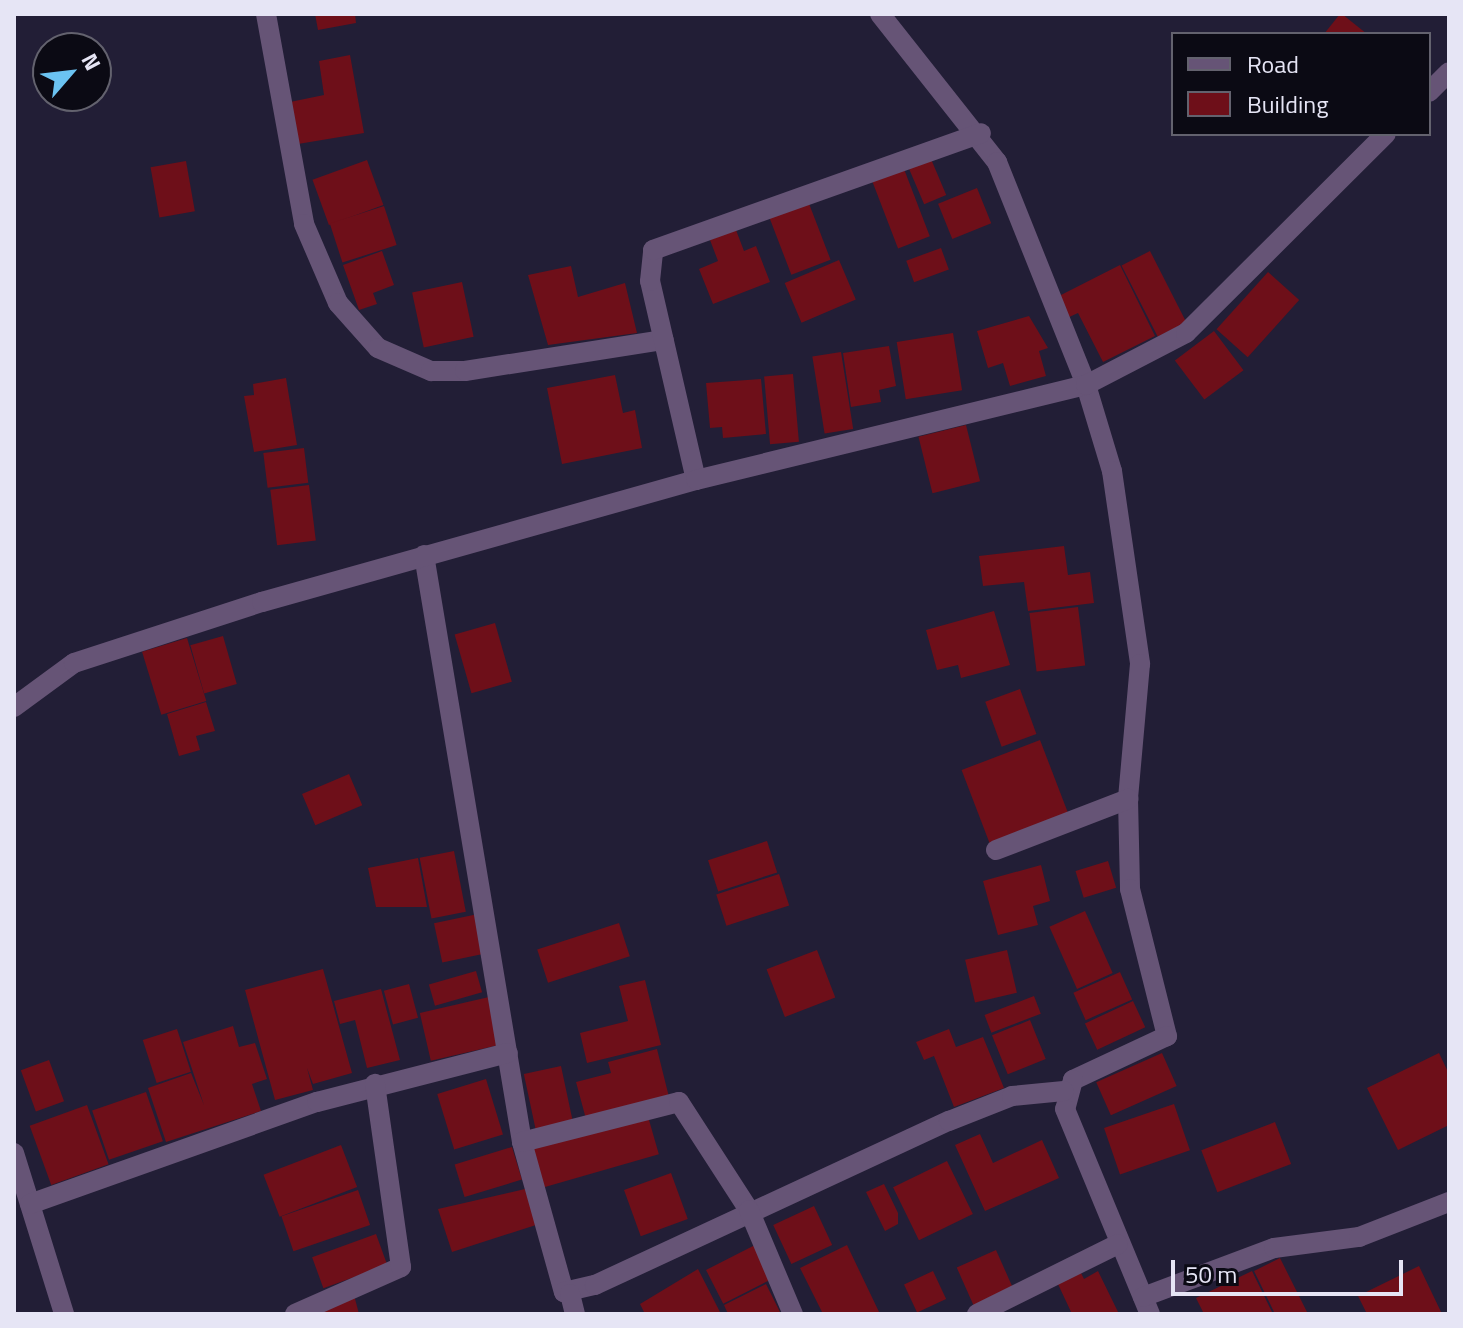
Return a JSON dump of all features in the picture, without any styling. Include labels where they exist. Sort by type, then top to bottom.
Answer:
[{"type":"street","points":[[266,14],[304,224],[338,303],[378,348],[431,371],[465,371],[664,340]]},
{"type":"street","points":[[424,555],[522,1142],[553,1271],[573,1304],[749,1210],[1012,1096],[1064,1091],[1167,1036],[1130,889],[1128,799],[1140,664],[1112,471],[1086,385],[981,133],[880,14]]},
{"type":"street","points":[[1431,90],[1449,72]]},
{"type":"street","points":[[696,480],[648,266],[660,244],[981,133]]},
{"type":"street","points":[[14,707],[37,686],[106,651],[424,555],[696,480],[1086,385],[1186,333],[1384,136]]},
{"type":"street","points":[[996,850],[1128,799]]},
{"type":"street","points":[[30,1204],[375,1084],[508,1053]]},
{"type":"street","points":[[295,1314],[401,1267],[375,1084]]},
{"type":"street","points":[[1064,1091],[1069,1127],[1147,1306],[1274,1248],[1359,1237],[1449,1202]]},
{"type":"street","points":[[522,1142],[679,1102],[749,1210],[793,1314]]},
{"type":"street","points":[[14,1153],[64,1314]]},
{"type":"street","points":[[977,1314],[1118,1244]]},
{"type":"building","points":[[315,14],[355,14],[356,23],[318,30]]},
{"type":"building","points":[[1342,14],[1364,32],[1326,32]]},
{"type":"building","points":[[350,55],[364,133],[298,144],[290,102],[324,95],[319,61]]},
{"type":"building","points":[[931,159],[946,195],[924,204],[909,168]]},
{"type":"building","points":[[367,160],[383,205],[329,225],[312,180]]},
{"type":"building","points":[[186,161],[195,211],[159,217],[151,167]]},
{"type":"building","points":[[904,169],[930,236],[898,248],[872,181]]},
{"type":"building","points":[[977,188],[991,223],[952,239],[938,204]]},
{"type":"building","points":[[808,201],[831,260],[791,275],[769,216]]},
{"type":"building","points":[[384,206],[397,245],[342,263],[330,224]]},
{"type":"building","points":[[736,230],[744,251],[756,246],[770,282],[713,304],[699,269],[718,261],[710,240]]},
{"type":"building","points":[[941,248],[949,270],[914,282],[906,261]]},
{"type":"building","points":[[382,251],[394,285],[373,293],[377,304],[359,310],[343,265]]},
{"type":"building","points":[[1150,251],[1186,322],[1158,337],[1121,266]]},
{"type":"building","points":[[839,260],[856,300],[801,323],[785,283]]},
{"type":"building","points":[[1120,265],[1155,336],[1103,362],[1078,313],[1067,318],[1057,297]]},
{"type":"building","points":[[571,266],[578,297],[625,283],[637,333],[548,345],[528,275]]},
{"type":"building","points":[[1268,272],[1299,300],[1248,357],[1216,329]]},
{"type":"building","points":[[462,282],[474,337],[424,347],[412,293]]},
{"type":"building","points":[[1029,316],[1048,348],[1039,351],[1046,376],[1010,386],[1003,363],[988,368],[977,331]]},
{"type":"building","points":[[1214,331],[1243,370],[1204,400],[1175,360]]},
{"type":"building","points":[[953,333],[962,390],[906,399],[897,342]]},
{"type":"building","points":[[889,346],[896,386],[879,390],[881,402],[851,407],[843,353]]},
{"type":"building","points":[[841,352],[853,429],[825,434],[812,357]]},
{"type":"building","points":[[793,374],[799,442],[770,444],[764,377]]},
{"type":"building","points":[[615,375],[623,413],[635,410],[642,448],[562,464],[547,388]]},
{"type":"building","points":[[286,378],[297,445],[254,452],[244,396],[254,395],[253,384]]},
{"type":"building","points":[[761,379],[766,434],[723,438],[722,427],[710,428],[706,383]]},
{"type":"building","points":[[966,425],[980,481],[932,493],[918,437]]},
{"type":"building","points":[[304,448],[308,483],[268,488],[263,453]]},
{"type":"building","points":[[309,485],[316,541],[277,545],[270,490]]},
{"type":"building","points":[[1064,546],[1068,575],[1090,572],[1094,603],[1028,611],[1024,582],[983,586],[979,556]]},
{"type":"building","points":[[1078,607],[1085,666],[1037,672],[1029,613]]},
{"type":"building","points":[[994,611],[1010,665],[961,678],[958,665],[937,670],[926,630]]},
{"type":"building","points":[[495,623],[512,682],[471,693],[455,635]]},
{"type":"building","points":[[223,636],[237,684],[204,693],[190,645]]},
{"type":"building","points":[[187,638],[206,701],[161,715],[142,652]]},
{"type":"building","points":[[1020,689],[1036,734],[1002,747],[985,702]]},
{"type":"building","points":[[206,702],[215,731],[196,736],[200,750],[179,756],[167,714]]},
{"type":"building","points":[[1040,740],[1069,817],[991,847],[962,770]]},
{"type":"building","points":[[349,774],[362,805],[315,825],[302,794]]},
{"type":"building","points":[[767,841],[777,872],[718,892],[708,860]]},
{"type":"building","points":[[454,851],[466,912],[431,919],[420,858]]},
{"type":"building","points":[[418,858],[427,907],[376,907],[368,868]]},
{"type":"building","points":[[1108,861],[1116,888],[1084,898],[1075,871]]},
{"type":"building","points":[[1041,865],[1050,901],[1033,906],[1038,925],[998,935],[983,881]]},
{"type":"building","points":[[779,874],[789,905],[726,926],[716,894]]},
{"type":"building","points":[[1085,911],[1113,973],[1077,989],[1049,927]]},
{"type":"building","points":[[478,914],[486,953],[442,962],[434,923]]},
{"type":"building","points":[[619,923],[630,956],[548,983],[537,950]]},
{"type":"building","points":[[817,950],[835,998],[785,1017],[767,969]]},
{"type":"building","points":[[1007,950],[1017,993],[975,1003],[965,960]]},
{"type":"building","points":[[323,969],[352,1073],[313,1084],[307,1068],[313,1090],[275,1100],[245,990]]},
{"type":"building","points":[[476,971],[482,992],[435,1006],[429,985]]},
{"type":"building","points":[[1120,972],[1132,999],[1086,1020],[1073,993]]},
{"type":"building","points":[[645,980],[661,1045],[587,1063],[580,1033],[628,1021],[619,986]]},
{"type":"building","points":[[409,984],[418,1018],[393,1025],[384,991]]},
{"type":"building","points":[[381,989],[400,1060],[367,1068],[355,1020],[340,1024],[334,1001]]},
{"type":"building","points":[[1034,996],[1041,1014],[991,1033],[985,1015]]},
{"type":"building","points":[[489,997],[500,1045],[431,1061],[420,1013]]},
{"type":"building","points":[[1133,1001],[1145,1027],[1097,1050],[1085,1023]]},
{"type":"building","points":[[1030,1020],[1046,1059],[1008,1074],[992,1035]]},
{"type":"building","points":[[233,1026],[239,1047],[255,1043],[267,1079],[252,1084],[261,1111],[166,1142],[148,1088],[191,1073],[204,1105],[183,1042]]},
{"type":"building","points":[[177,1029],[191,1072],[157,1083],[143,1040]]},
{"type":"building","points":[[949,1029],[956,1047],[983,1037],[1004,1088],[954,1107],[934,1056],[924,1060],[916,1042]]},
{"type":"building","points":[[657,1049],[669,1097],[586,1119],[576,1082],[611,1073],[608,1062]]},
{"type":"building","points":[[1162,1053],[1177,1086],[1111,1115],[1096,1082]]},
{"type":"building","points":[[1439,1053],[1449,1074],[1449,1125],[1398,1150],[1367,1088]]},
{"type":"building","points":[[49,1060],[64,1101],[36,1112],[21,1070]]},
{"type":"building","points":[[561,1066],[573,1124],[536,1132],[524,1074]]},
{"type":"building","points":[[486,1079],[503,1134],[454,1149],[437,1094]]},
{"type":"building","points":[[146,1092],[163,1141],[109,1160],[92,1111]]},
{"type":"building","points":[[1174,1104],[1190,1150],[1120,1174],[1104,1128]]},
{"type":"building","points":[[87,1105],[109,1164],[51,1185],[30,1126]]},
{"type":"building","points":[[647,1113],[659,1154],[541,1188],[529,1147]]},
{"type":"building","points":[[1275,1122],[1291,1164],[1217,1192],[1201,1150]]},
{"type":"building","points":[[980,1134],[993,1163],[1042,1140],[1059,1178],[985,1211],[955,1145]]},
{"type":"building","points":[[341,1145],[357,1187],[280,1217],[264,1175]]},
{"type":"building","points":[[512,1147],[522,1180],[465,1197],[455,1165]]},
{"type":"building","points":[[947,1161],[973,1214],[919,1240],[893,1187]]},
{"type":"building","points":[[671,1173],[688,1219],[641,1236],[624,1190]]},
{"type":"building","points":[[884,1184],[898,1213],[898,1224],[885,1231],[866,1192]]},
{"type":"building","points":[[525,1189],[536,1225],[452,1252],[438,1209]]},
{"type":"building","points":[[358,1190],[370,1225],[293,1251],[281,1216]]},
{"type":"building","points":[[814,1206],[832,1245],[791,1264],[773,1225]]},
{"type":"building","points":[[376,1234],[387,1265],[323,1288],[312,1257]]},
{"type":"building","points":[[755,1245],[772,1279],[723,1304],[706,1270]]},
{"type":"building","points":[[847,1245],[880,1314],[823,1314],[800,1268]]},
{"type":"building","points":[[996,1250],[1014,1290],[975,1308],[957,1267]]},
{"type":"building","points":[[1280,1258],[1308,1314],[1275,1314],[1254,1271]]},
{"type":"building","points":[[1419,1266],[1442,1314],[1367,1314],[1358,1296]]},
{"type":"building","points":[[698,1269],[721,1314],[645,1314],[640,1304]]},
{"type":"building","points":[[933,1271],[946,1299],[917,1313],[904,1285]]},
{"type":"building","points":[[1080,1271],[1084,1279],[1098,1271],[1119,1314],[1072,1314],[1057,1282]]},
{"type":"building","points":[[1252,1271],[1273,1314],[1204,1314],[1196,1298]]},
{"type":"building","points":[[766,1284],[781,1314],[728,1314],[724,1305]]},
{"type":"building","points":[[354,1295],[359,1314],[318,1314]]}]
